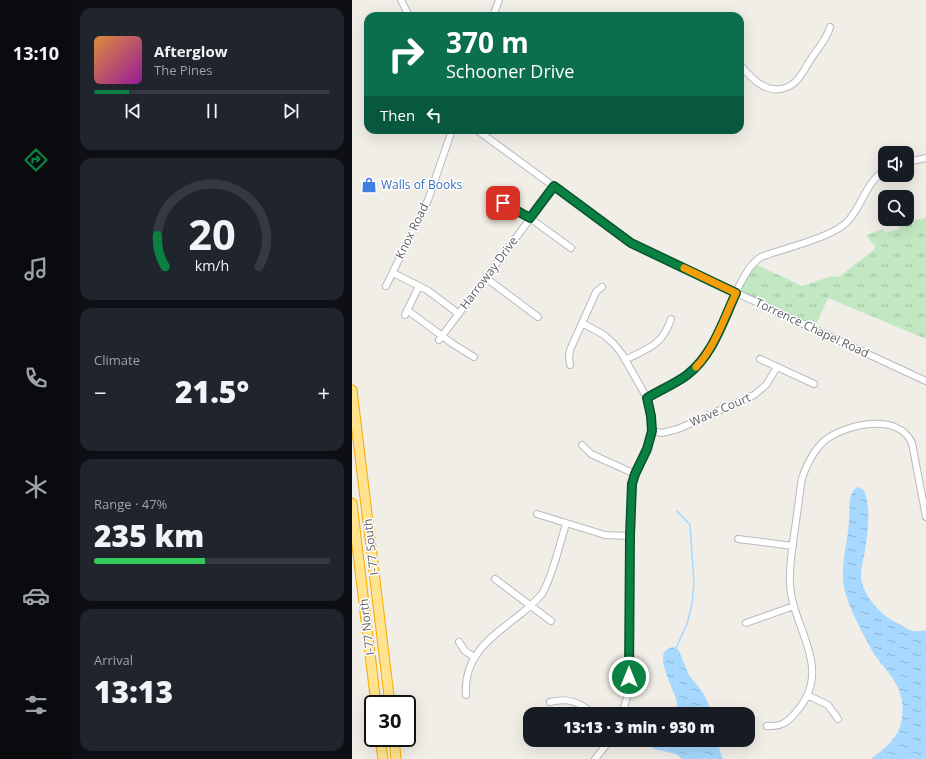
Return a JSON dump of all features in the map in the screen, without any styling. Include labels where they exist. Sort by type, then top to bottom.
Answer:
[{"type":"highway","name":"I-77 South","points":[[352,390],[389,695]]},
{"type":"highway","name":"I-77 North","points":[[352,503],[375,695]]},
{"type":"highway","points":[[381,747],[383,759]]},
{"type":"highway","points":[[395,747],[396,759]]},
{"type":"street","points":[[401,0],[407,12]]},
{"type":"street","points":[[494,12],[499,0]]},
{"type":"street","points":[[744,69],[763,87],[779,89],[790,86],[796,82],[826,37],[830,27]]},
{"type":"street","name":"Knox Road","points":[[386,286],[428,200],[451,134]]},
{"type":"street","name":"Torrence Chapel Road","points":[[482,134],[631,243],[926,381]]},
{"type":"street","points":[[914,161],[926,158]]},
{"type":"street","points":[[647,398],[688,374],[702,361],[713,342],[750,266],[761,257],[825,235],[842,227],[853,215],[869,186],[878,176]]},
{"type":"street","name":"Harroway Drive","points":[[440,338],[554,186]]},
{"type":"street","points":[[495,197],[510,208],[530,218],[571,248]]},
{"type":"street","points":[[393,272],[435,295],[459,314]]},
{"type":"street","points":[[486,278],[538,317]]},
{"type":"street","points":[[419,286],[406,312],[440,338],[474,357]]},
{"type":"street","points":[[570,365],[570,350],[596,292],[602,287]]},
{"type":"street","points":[[626,360],[659,341],[667,330],[671,319]]},
{"type":"street","points":[[582,324],[600,332],[610,339],[626,360],[647,398],[651,416],[652,431],[647,449],[632,484],[629,677],[628,694],[624,707]]},
{"type":"street","points":[[760,359],[814,384]]},
{"type":"street","name":"Wave Court","points":[[652,431],[662,433],[678,429],[754,395],[766,385],[777,367]]},
{"type":"street","points":[[767,726],[779,726],[786,723],[799,709],[807,696],[811,680],[812,659],[791,596],[790,580],[800,487],[805,469],[815,451],[823,443],[840,432],[852,427],[885,425],[896,427],[910,439],[914,450],[926,517]]},
{"type":"street","points":[[582,445],[591,454],[635,474]]},
{"type":"street","points":[[537,514],[605,535],[630,536]]},
{"type":"street","points":[[466,695],[468,674],[474,657],[492,638],[531,606],[546,587],[566,524]]},
{"type":"street","points":[[738,539],[793,546]]},
{"type":"street","points":[[495,580],[551,621]]},
{"type":"street","points":[[746,623],[794,606]]},
{"type":"street","points":[[459,642],[465,651],[474,657]]},
{"type":"street","points":[[807,696],[828,705],[838,719]]},
{"type":"street","points":[[550,702],[564,700],[571,701],[585,707]]},
{"type":"street","points":[[595,759],[604,747]]},
{"type":"green space","points":[[926,218],[926,339],[828,298],[814,329],[736,293],[753,263],[802,286],[832,276],[839,277],[876,248],[866,235],[883,229],[885,233],[900,229],[899,226],[914,226],[914,221]]},
{"type":"water","points":[[858,487],[864,490],[868,504],[867,536],[861,571],[862,581],[867,595],[877,608],[889,619],[912,631],[926,630],[926,759],[871,759],[895,737],[901,722],[902,707],[896,684],[874,654],[853,612],[844,587],[843,570],[850,502],[854,489]]},
{"type":"water","points":[[672,647],[679,651],[689,675],[704,694],[709,707],[677,707],[676,699],[663,661],[663,655],[666,650]]},
{"type":"water","points":[[651,747],[719,747],[723,759],[682,759],[676,754]]},
{"type":"waterway","points":[[676,648],[687,624],[692,604],[694,582],[690,525],[677,511]]},
{"type":"slow traffic","points":[[684,268],[736,293],[708,352],[696,367]]},
{"type":"place","name":"Walls of Books","points":[[369,185]]},
{"type":"route","points":[[503,203],[530,218],[554,186],[631,243],[736,293],[708,352],[702,361],[688,374],[647,398],[651,416],[652,431],[645,455],[635,474],[632,484],[629,677]]}]
